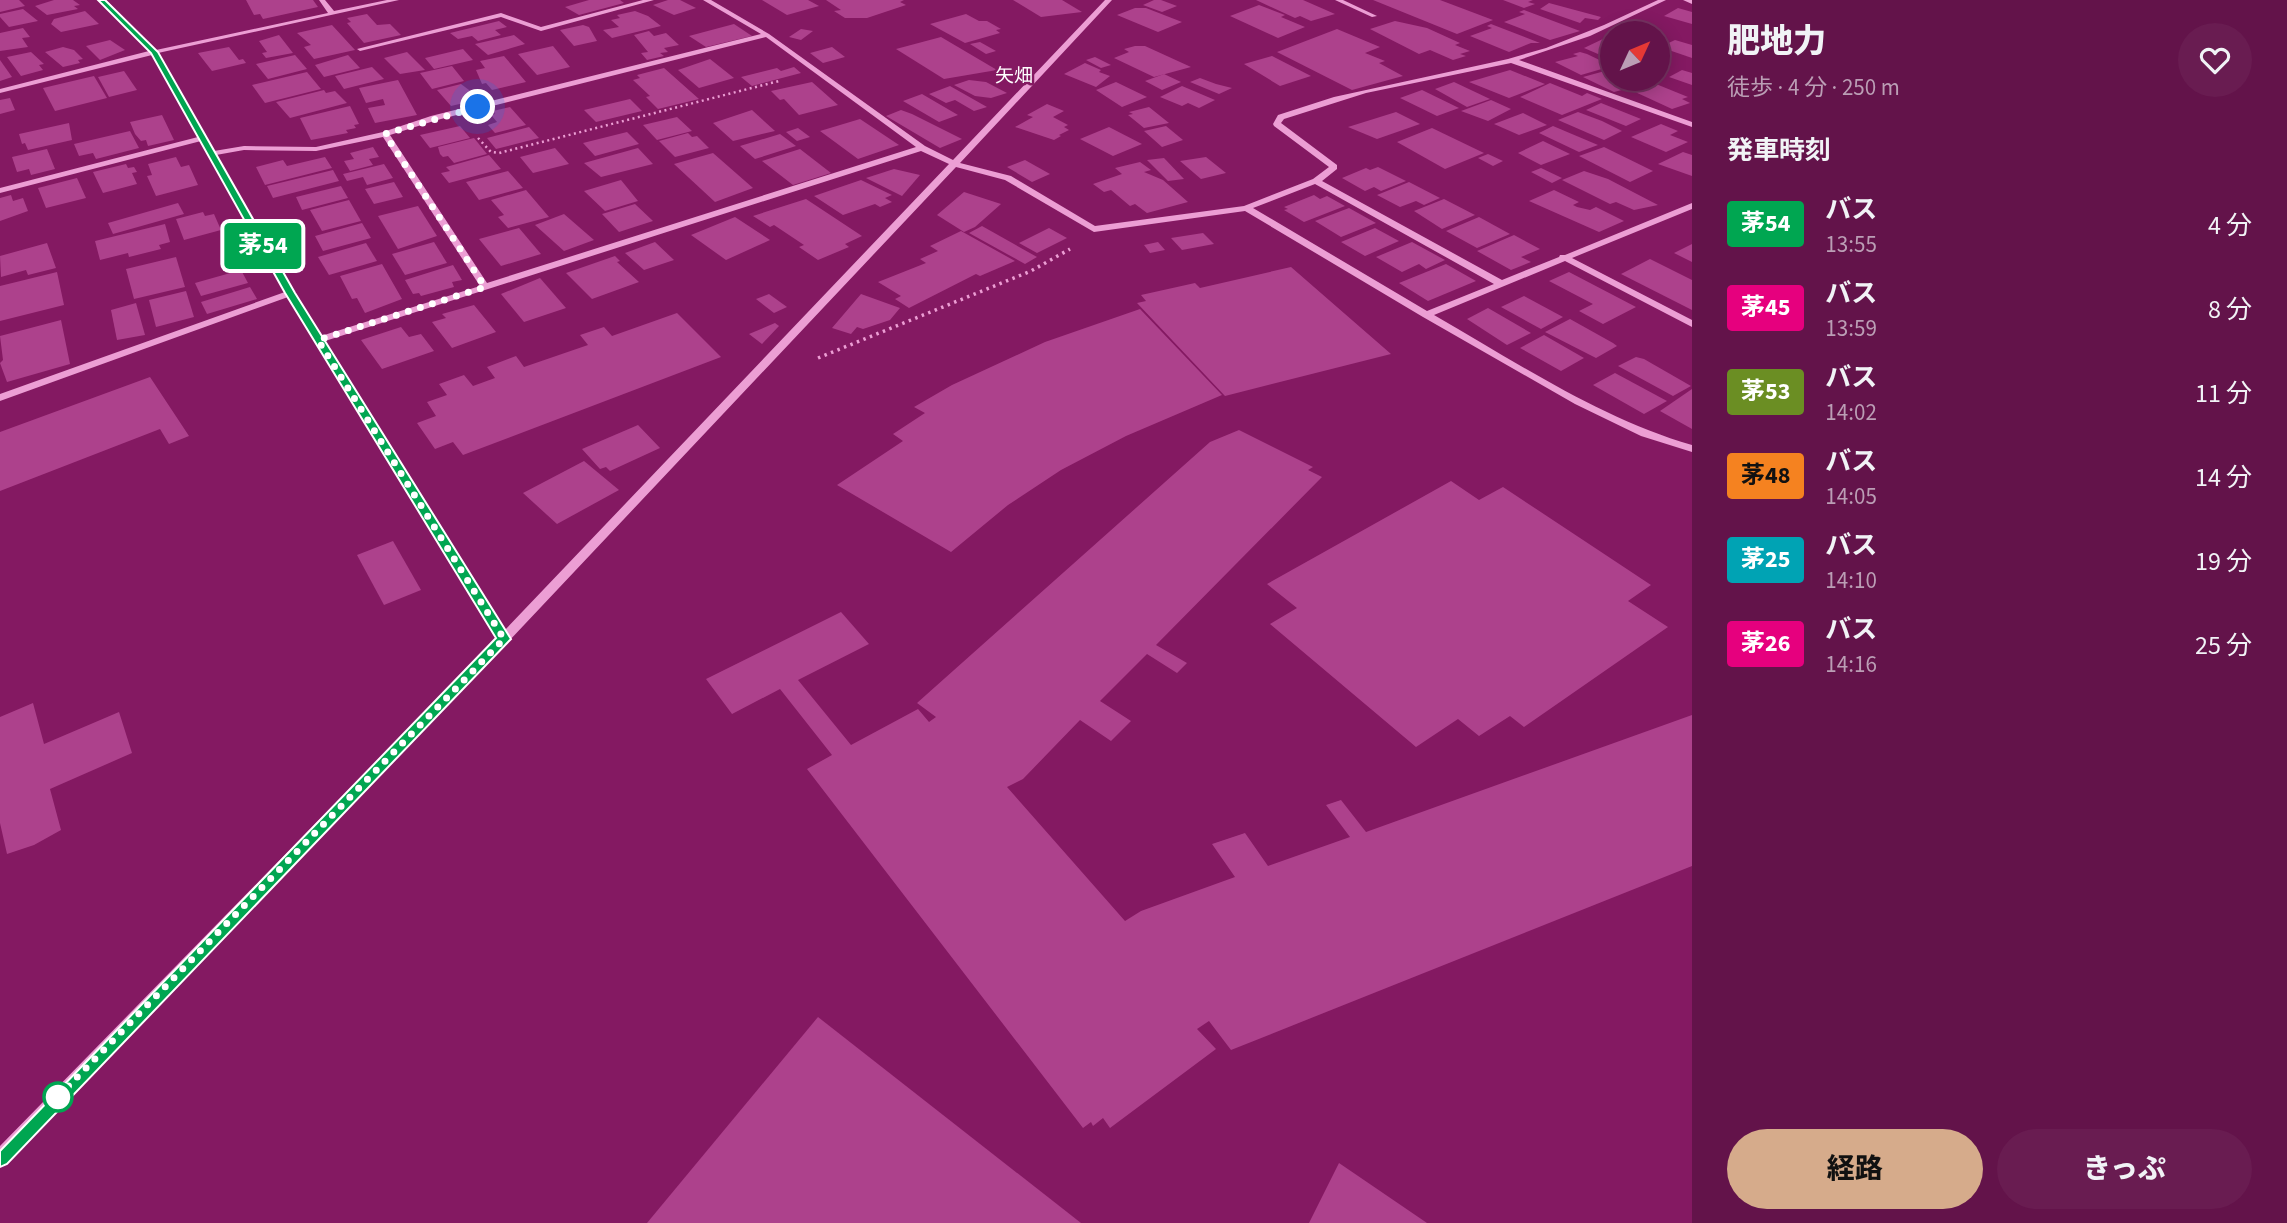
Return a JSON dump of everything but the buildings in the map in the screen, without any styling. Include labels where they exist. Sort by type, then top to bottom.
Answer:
[{"type":"street","points":[[102,0],[154,52],[201,139],[318,340],[504,639]]},
{"type":"street","points":[[322,0],[332,14]]},
{"type":"street","points":[[0,91],[154,52],[396,0]]},
{"type":"street","points":[[360,49],[501,15],[541,29],[651,0]]},
{"type":"street","points":[[0,1157],[504,639],[1110,0]]},
{"type":"street","points":[[1338,0],[1374,16]]},
{"type":"street","points":[[713,1],[767,35],[922,148],[955,164],[1008,178],[1094,229],[1246,208],[1317,181],[1334,167],[1277,124],[1281,117],[1409,81],[1511,60],[1564,45],[1663,0]]},
{"type":"street","points":[[1686,0],[1692,2]]},
{"type":"street","points":[[210,154],[244,148],[316,149],[385,134],[452,114],[767,35]]},
{"type":"street","points":[[1511,60],[1692,125]]},
{"type":"street","points":[[385,134],[485,287]]},
{"type":"street","points":[[1,188],[201,139]]},
{"type":"street","points":[[318,340],[922,148]]},
{"type":"street","points":[[1317,181],[1500,283]]},
{"type":"street","points":[[1426,315],[1692,206]]},
{"type":"street","points":[[1246,208],[1426,315],[1584,404],[1643,433],[1692,449]]},
{"type":"street","points":[[1563,257],[1692,324]]},
{"type":"street","points":[[0,398],[290,293]]},
{"type":"path","points":[[452,114],[466,124],[491,152],[499,153],[816,72]]},
{"type":"path","points":[[752,377],[794,368],[1031,271],[1089,239],[1094,229]]},
{"type":"bus line","name":"茅54","points":[[0,1157],[504,639],[318,340],[154,52],[102,0]]},
{"type":"district","name":"矢畑","points":[[1014,75]]},
{"type":"route","points":[[58,1097],[50,1105],[504,639],[318,340],[485,287],[385,134],[478,107]]}]
